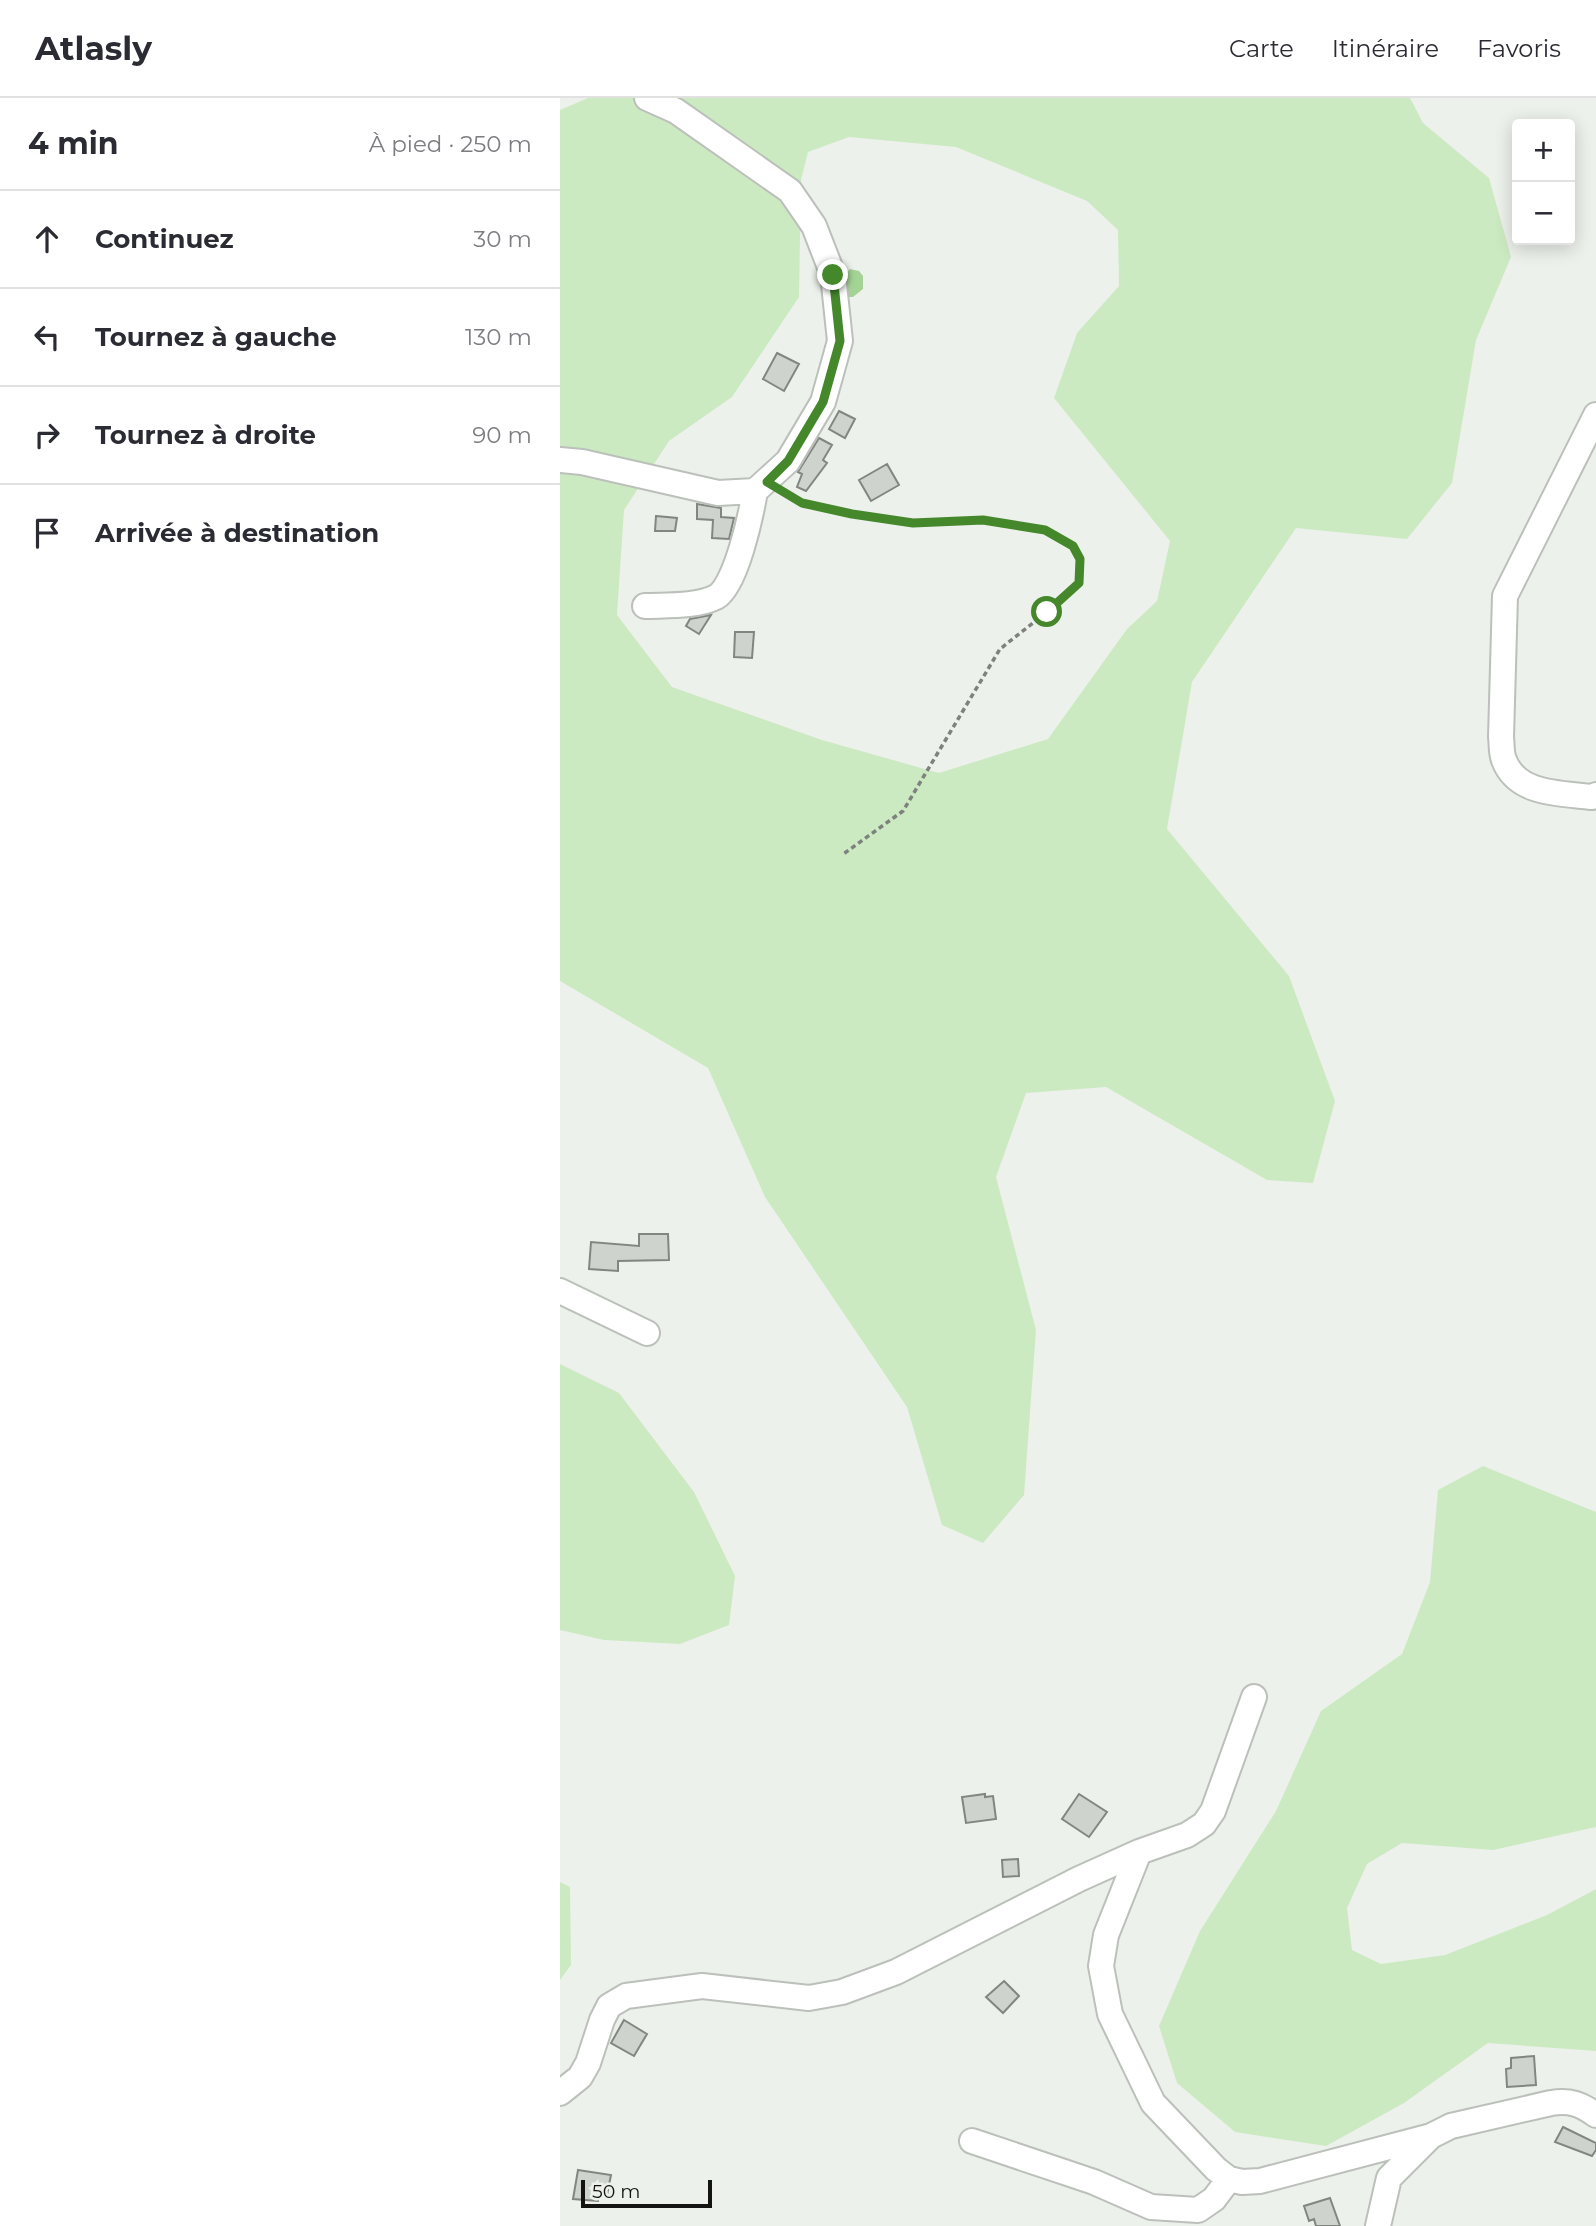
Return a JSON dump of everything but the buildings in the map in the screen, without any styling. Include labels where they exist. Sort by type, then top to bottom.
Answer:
[{"type":"street","points":[[645,606],[715,598],[726,589],[761,487],[788,461],[823,402],[840,341],[833,275],[814,226],[790,191],[676,111],[647,98]]},
{"type":"street","points":[[1596,415],[1505,596],[1501,737],[1503,759],[1515,780],[1531,788],[1552,792],[1592,797],[1596,795]]},
{"type":"street","points":[[560,460],[718,493],[761,487]]},
{"type":"street","points":[[560,1291],[647,1333]]},
{"type":"street","points":[[560,2093],[580,2077],[588,2063],[601,2020],[609,2006],[626,1996],[702,1986],[809,1998],[842,1992],[896,1972],[1139,1852],[1187,1835],[1204,1824],[1213,1811],[1254,1697]]},
{"type":"street","points":[[1139,1852],[1106,1935],[1101,1966],[1110,2014],[1153,2103],[1216,2169],[1229,2179],[1242,2182],[1260,2181],[1431,2136],[1451,2126],[1566,2101],[1582,2105],[1596,2115]]},
{"type":"street","points":[[1378,2226],[1389,2178],[1431,2136]]},
{"type":"street","points":[[972,2141],[1094,2182],[1151,2207],[1198,2210],[1214,2199],[1229,2179]]},
{"type":"path","points":[[761,487],[802,503],[852,514],[913,523],[983,520],[1045,530],[1073,546],[1080,559],[1079,583],[1000,649],[903,811],[842,855]]},
{"type":"shaded area","points":[[588,98],[1410,98],[1423,123],[1489,178],[1511,257],[1476,340],[1452,483],[1407,539],[1296,528],[1192,682],[1167,829],[1289,976],[1335,1101],[1313,1183],[1267,1180],[1106,1087],[1026,1093],[996,1177],[1036,1330],[1024,1495],[983,1543],[942,1525],[907,1407],[765,1197],[708,1068],[560,981],[560,110]],"holes":[[[849,137],[956,147],[1087,201],[1118,230],[1119,286],[1077,333],[1054,398],[1170,541],[1157,601],[1127,629],[1048,739],[939,773],[822,740],[672,687],[617,615],[624,510],[669,441],[732,397],[799,297],[801,180],[808,152]]]},
{"type":"shaded area","points":[[850,269],[859,271],[863,276],[863,289],[853,297],[846,297],[843,277]]},
{"type":"shaded area","points":[[560,1364],[619,1393],[694,1492],[735,1576],[729,1625],[680,1644],[604,1640],[560,1630]]},
{"type":"shaded area","points":[[1483,1466],[1596,1512],[1596,1827],[1493,1850],[1402,1843],[1367,1864],[1347,1908],[1352,1950],[1381,1964],[1445,1955],[1547,1915],[1596,1889],[1596,2051],[1488,2043],[1404,2103],[1326,2146],[1235,2132],[1177,2083],[1159,2026],[1200,1931],[1276,1811],[1321,1711],[1402,1654],[1430,1582],[1438,1490]]},
{"type":"shaded area","points":[[560,1882],[570,1887],[571,1965],[560,1980]]},
{"type":"route","points":[[833,275],[840,341],[823,402],[788,461],[767,482],[802,503],[852,514],[913,523],[983,520],[1045,530],[1073,546],[1080,559],[1079,583],[1047,612]]}]
